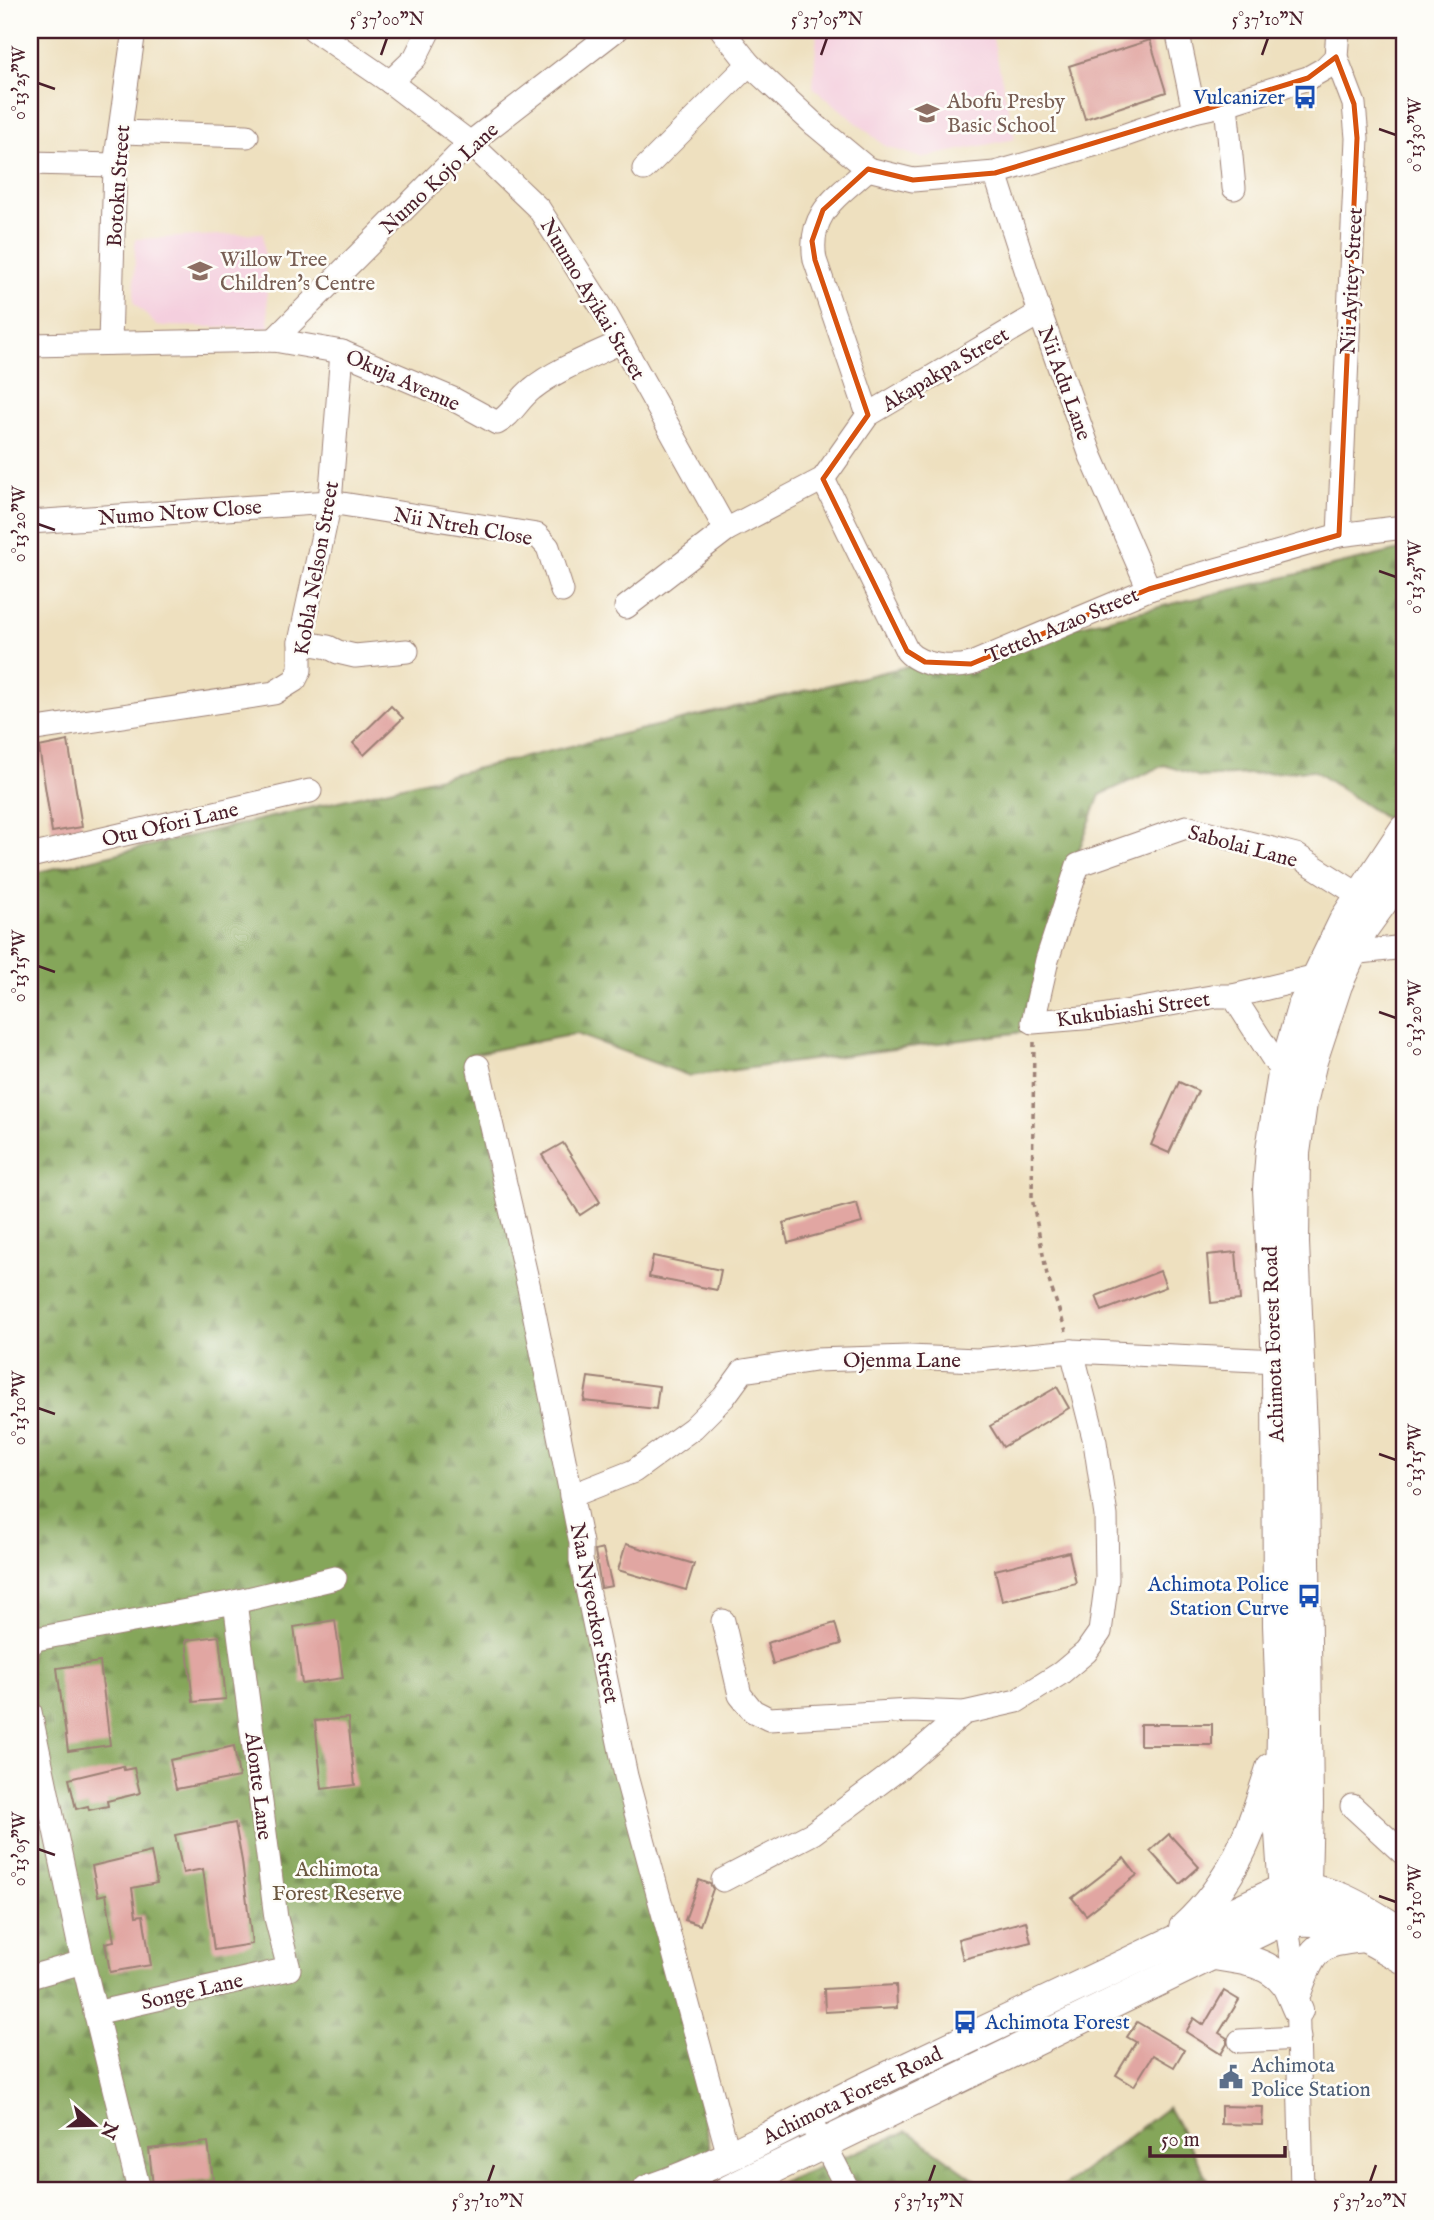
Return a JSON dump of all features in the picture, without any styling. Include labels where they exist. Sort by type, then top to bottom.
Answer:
[{"type":"main road","name":"Achimota Forest Road","points":[[729,2190],[1271,1926],[1295,1921],[1293,1888],[1280,1833],[1282,1731],[1278,1625],[1277,1361],[1268,1189],[1271,1149],[1283,1074],[1302,1008],[1359,895],[1404,830]]},
{"type":"main road","name":"Achimota Forest Road","points":[[1293,1888],[1308,1804],[1304,1478],[1294,1243],[1295,1153],[1302,1103],[1312,1061],[1337,985],[1376,909],[1404,872]]},
{"type":"main road","points":[[1164,1946],[1216,1894],[1234,1868],[1259,1810],[1282,1731]]},
{"type":"main road","points":[[1308,1804],[1312,1843],[1320,1861],[1368,1925]]},
{"type":"main road","name":"Achimota Forest Road","points":[[648,2190],[676,2181],[805,2116],[1293,1888]]},
{"type":"main road","points":[[1293,1888],[1336,1895],[1404,1959]]},
{"type":"main road","points":[[1295,1921],[1320,1920],[1340,1925],[1368,1925],[1404,1934]]},
{"type":"main road","points":[[1298,2013],[1307,1962],[1331,1940],[1368,1925]]},
{"type":"main road","points":[[1214,1955],[1250,1961],[1265,1967],[1285,1984],[1298,2013]]},
{"type":"street","name":"Botoku Street","points":[[110,343],[115,165],[134,30]]},
{"type":"street","name":"Nuumo Ayikai Street","points":[[314,30],[390,82],[470,143],[539,209],[603,309],[726,530]]},
{"type":"street","points":[[390,82],[415,58],[429,30]]},
{"type":"street","name":"Numo Kojo Lane","points":[[274,340],[470,143],[616,30]]},
{"type":"street","points":[[722,30],[749,64],[868,169],[912,180],[995,173],[1114,139],[1194,111],[1226,104],[1308,78],[1324,69],[1336,57]]},
{"type":"street","points":[[1177,30],[1194,111]]},
{"type":"street","name":"Nii Ayitey Street","points":[[1338,30],[1336,57],[1354,104],[1357,138],[1339,535]]},
{"type":"street","points":[[645,169],[749,64]]},
{"type":"street","points":[[1226,104],[1234,188]]},
{"type":"street","points":[[121,132],[247,136]]},
{"type":"street","points":[[30,163],[115,165]]},
{"type":"street","points":[[868,169],[823,210],[812,241],[815,260],[868,415]]},
{"type":"street","name":"Nii Adu Lane","points":[[995,173],[1040,313],[1091,456],[1149,589]]},
{"type":"street","name":"Akapakpa Street","points":[[626,607],[726,530],[823,479],[868,415],[1040,313]]},
{"type":"street","name":"Okuja Avenue","points":[[30,345],[274,340],[342,352],[453,399],[496,423],[507,418],[515,404],[533,387],[621,342]]},
{"type":"street","name":"Kobla Nelson Street","points":[[30,730],[274,692],[295,680],[300,670],[300,642],[330,502],[342,352]]},
{"type":"street","name":"Tetteh Azao Street","points":[[823,479],[907,651],[916,659],[945,665],[971,664],[1149,589],[1339,535],[1404,527]]},
{"type":"street","name":"Numo Ntow Close","points":[[30,522],[330,502]]},
{"type":"street","name":"Nii Ntreh Close","points":[[330,502],[537,535],[548,547],[562,591]]},
{"type":"street","points":[[300,642],[355,656],[407,650]]},
{"type":"street","name":"Otu Ofori Lane","points":[[30,856],[310,791]]},
{"type":"street","name":"Sabolai Lane","points":[[1033,1023],[1047,960],[1078,864],[1186,827],[1296,855],[1359,895]]},
{"type":"street","points":[[1352,953],[1404,947]]},
{"type":"street","name":"Kukubiashi Street","points":[[1033,1023],[1095,1017],[1217,996],[1233,996],[1317,976]]},
{"type":"street","name":"Kukubiashi Street","points":[[1233,996],[1283,1074]]},
{"type":"street","name":"Naa Nyeorkor Street","points":[[478,1066],[529,1287],[581,1542],[581,1560],[626,1776],[729,2156]]},
{"type":"street","points":[[723,1621],[740,1695],[753,1711],[769,1719],[898,1712],[964,1713],[1017,1701],[1061,1673],[1086,1652],[1100,1632],[1107,1579],[1106,1516],[1095,1442],[1072,1351]]},
{"type":"street","name":"Ojenma Lane","points":[[571,1496],[634,1471],[693,1428],[724,1397],[743,1371],[815,1360],[909,1357],[977,1360],[1072,1351],[1277,1361]]},
{"type":"street","points":[[33,1642],[235,1602],[335,1578]]},
{"type":"street","name":"Alonte Lane","points":[[235,1602],[276,1918],[289,1969]]},
{"type":"street","points":[[30,1712],[83,1962],[139,2190]]},
{"type":"street","points":[[723,1880],[813,1833],[901,1768],[964,1713]]},
{"type":"street","points":[[1352,1806],[1404,1854]]},
{"type":"street","points":[[1295,1921],[1302,2190]]},
{"type":"street","points":[[30,1977],[83,1962]]},
{"type":"street","name":"Songe Lane","points":[[95,2013],[289,1969]]},
{"type":"street","points":[[1240,2041],[1298,2013]]},
{"type":"street","points":[[805,2116],[825,2145],[848,2190]]},
{"type":"path","points":[[1033,1023],[1035,1061],[1032,1198],[1047,1275],[1072,1351]]},
{"type":"highlighted area","points":[[1336,57],[1354,104],[1357,138],[1339,535],[1149,589],[971,664],[925,662],[907,651],[823,479],[868,415],[815,260],[812,241],[823,210],[868,169],[913,180],[995,173],[1308,78]]},
{"type":"shaded area","name":"Abofu Presby Basic School","points":[[817,30],[991,30],[1015,139],[921,158],[885,146],[813,87]]},
{"type":"shaded area","name":"Willow Tree Children's Centre","points":[[263,233],[269,328],[157,326],[134,303],[135,239]]},
{"type":"green space","name":"Achimota Forest Reserve","points":[[1404,549],[1404,812],[1395,825],[1313,770],[1201,777],[1164,765],[1100,795],[1062,894],[1022,1032],[690,1076],[576,1034],[472,1054],[719,2190],[30,2190],[30,874]]},
{"type":"green space","points":[[1168,2107],[1214,2190],[1059,2190]]},
{"type":"green space","points":[[908,2131],[990,2190],[763,2190]]},
{"type":"building","points":[[1150,40],[1166,92],[1085,119],[1069,66]]},
{"type":"building","points":[[391,706],[403,718],[364,755],[353,743]]},
{"type":"building","points":[[68,741],[82,827],[52,832],[39,747]]},
{"type":"building","points":[[1179,1082],[1198,1091],[1169,1153],[1151,1145]]},
{"type":"building","points":[[563,1143],[600,1202],[580,1215],[542,1155]]},
{"type":"building","points":[[857,1203],[862,1223],[788,1243],[783,1223]]},
{"type":"building","points":[[1236,1252],[1240,1300],[1211,1303],[1207,1255]]},
{"type":"building","points":[[653,1256],[721,1270],[717,1290],[649,1277]]},
{"type":"building","points":[[1160,1271],[1166,1287],[1102,1311],[1096,1296]]},
{"type":"building","points":[[588,1377],[659,1386],[656,1409],[584,1401]]},
{"type":"building","points":[[1057,1387],[1069,1408],[1003,1447],[990,1426]]},
{"type":"building","points":[[626,1544],[694,1564],[686,1590],[618,1570]]},
{"type":"building","points":[[603,1549],[612,1586],[601,1588],[595,1551]]},
{"type":"building","points":[[1069,1552],[1076,1583],[1002,1601],[995,1570]]},
{"type":"building","points":[[335,1620],[343,1678],[302,1684],[294,1627]]},
{"type":"building","points":[[835,1623],[841,1644],[773,1664],[767,1643]]},
{"type":"building","points":[[219,1636],[226,1699],[193,1702],[186,1640]]},
{"type":"building","points":[[100,1662],[110,1745],[68,1751],[57,1668]]},
{"type":"building","points":[[348,1718],[355,1785],[322,1789],[315,1721]]},
{"type":"building","points":[[1140,1724],[1212,1724],[1212,1745],[1140,1745]]},
{"type":"building","points":[[234,1746],[239,1777],[176,1789],[170,1760]]},
{"type":"building","points":[[123,1766],[124,1770],[134,1768],[140,1793],[107,1801],[108,1806],[89,1810],[88,1806],[76,1809],[69,1779]]},
{"type":"building","points":[[235,1823],[252,1944],[214,1950],[203,1869],[183,1873],[175,1835]]},
{"type":"building","points":[[1169,1834],[1199,1867],[1180,1884],[1150,1851]]},
{"type":"building","points":[[151,1852],[157,1883],[132,1888],[136,1916],[143,1915],[151,1965],[110,1972],[105,1943],[114,1941],[106,1894],[98,1896],[92,1866]]},
{"type":"building","points":[[1124,1858],[1137,1875],[1086,1915],[1072,1898]]},
{"type":"building","points":[[699,1880],[710,1884],[713,1889],[700,1925],[685,1920]]},
{"type":"building","points":[[1026,1921],[1031,1942],[963,1959],[958,1939]]},
{"type":"building","points":[[896,1985],[897,2008],[825,2012],[824,1989]]},
{"type":"building","points":[[1224,1991],[1239,2000],[1219,2033],[1227,2038],[1227,2044],[1221,2054],[1186,2032],[1194,2018],[1204,2025]]},
{"type":"building","points":[[1137,2022],[1184,2050],[1174,2067],[1153,2055],[1134,2086],[1116,2075],[1136,2042],[1127,2037]]},
{"type":"building","points":[[1221,2106],[1263,2107],[1262,2125],[1221,2124]]},
{"type":"building","points":[[208,2142],[213,2179],[153,2186],[149,2149]]},
{"type":"place","name":"Vulcanizer","points":[[1305,97]]},
{"type":"place","name":"Abofu Presby Basic School","points":[[927,113]]},
{"type":"place","name":"Willow Tree Children's Centre","points":[[200,271]]},
{"type":"place","name":"Achimota Police Station Curve","points":[[1309,1596]]},
{"type":"place","name":"Achimota Forest","points":[[965,2022]]},
{"type":"place","name":"Achimota Police Station","points":[[1231,2077]]}]
